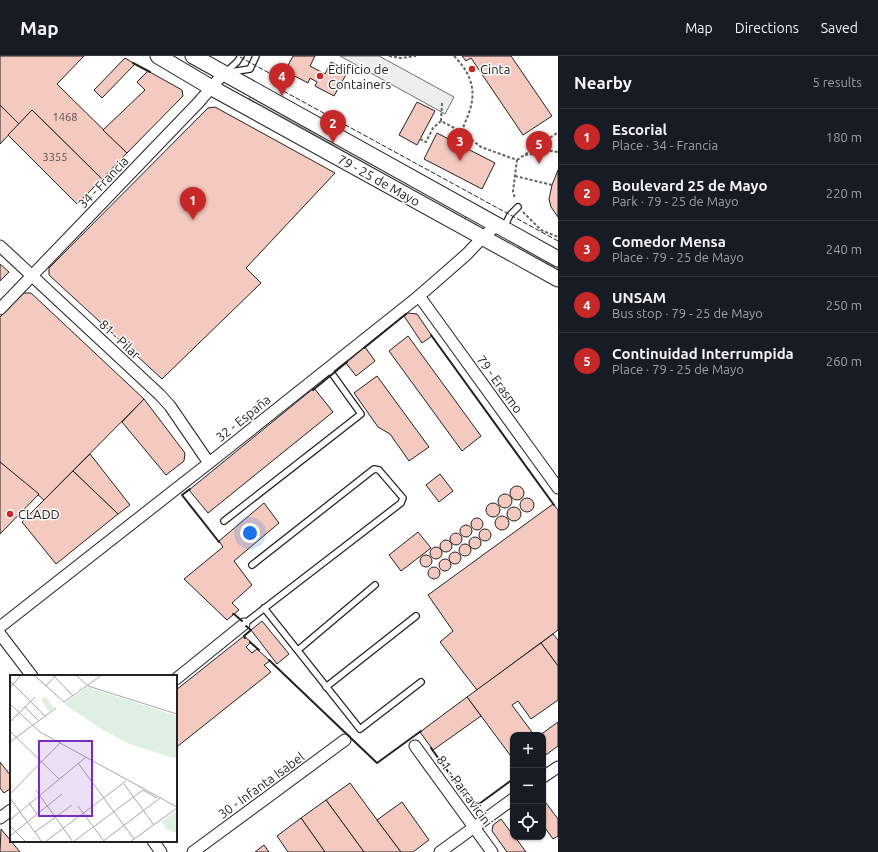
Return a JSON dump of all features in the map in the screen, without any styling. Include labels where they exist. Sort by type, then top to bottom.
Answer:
[{"type":"main road","name":"79 - 25 de Mayo","points":[[158,56],[212,88],[558,279]]},
{"type":"main road","name":"79 - 25 de Mayo","points":[[193,56],[558,259]]},
{"type":"street","name":"34 - Francia","points":[[0,309],[212,88],[224,73]]},
{"type":"street","name":"32 - España","points":[[0,627],[419,296],[468,254],[482,237],[497,225]]},
{"type":"street","name":"81 - Pilar","points":[[0,246],[160,395],[170,406],[209,463]]},
{"type":"street","name":"79 - Erasmo","points":[[419,296],[558,488]]},
{"type":"street","points":[[177,679],[244,624]]},
{"type":"street","points":[[0,634],[31,675]]},
{"type":"street","name":"30 - Infanta Isabel","points":[[193,852],[345,740]]},
{"type":"street","name":"81 - Parravicini","points":[[415,746],[492,852]]},
{"type":"street","points":[[546,775],[558,766]]},
{"type":"street","points":[[440,852],[510,801]]},
{"type":"street","points":[[0,818],[10,811]]},
{"type":"street","points":[[154,842],[161,852]]},
{"type":"lane","points":[[224,73],[237,62],[240,56]]},
{"type":"lane","points":[[224,73],[250,69],[256,56]]},
{"type":"lane","points":[[497,225],[506,223],[510,215],[518,207]]},
{"type":"lane","points":[[224,521],[361,414],[328,368]]},
{"type":"lane","points":[[244,624],[401,503],[403,498],[379,470],[374,469],[252,564]]},
{"type":"lane","points":[[298,650],[375,585]]},
{"type":"lane","points":[[264,608],[360,729],[421,682]]},
{"type":"lane","points":[[326,686],[416,616]]},
{"type":"path","points":[[389,56],[401,58],[416,56]]},
{"type":"path","points":[[454,56],[463,65],[470,78],[473,91],[471,106],[462,132]]},
{"type":"path","points":[[420,139],[426,142],[433,128],[441,121],[442,103]]},
{"type":"path","points":[[441,121],[462,132],[481,148],[517,160]]},
{"type":"path","points":[[557,133],[517,160],[513,191],[518,207],[541,230],[558,237]]},
{"type":"path","points":[[524,155],[550,151],[558,152]]},
{"type":"path","points":[[515,176],[552,185]]},
{"type":"green space","points":[[251,95],[466,216],[465,220],[249,99]]},
{"type":"green space","points":[[519,246],[558,267],[558,270],[518,248]]},
{"type":"shaded area","points":[[340,56],[379,56],[454,97],[445,114]]},
{"type":"building","points":[[0,56],[84,56],[57,84],[127,153],[102,179],[32,110],[19,124],[0,105]]},
{"type":"building","name":"Edificio de Containers","points":[[293,56],[315,56],[310,66],[325,74],[331,62],[348,71],[334,96],[315,86],[317,82],[310,78],[308,83],[285,71]]},
{"type":"building","points":[[462,56],[511,56],[552,116],[523,135],[471,58],[466,61]]},
{"type":"building","points":[[125,58],[135,64],[102,98],[94,90]]},
{"type":"building","points":[[148,71],[182,90],[183,96],[127,153],[103,130],[145,90],[137,82]]},
{"type":"building","points":[[417,102],[435,111],[417,145],[399,135]]},
{"type":"building","points":[[0,105],[19,124],[0,144]]},
{"type":"building","points":[[215,107],[335,173],[246,268],[261,283],[162,379],[49,275],[49,268],[208,108]]},
{"type":"building","points":[[32,110],[102,179],[77,204],[8,135]]},
{"type":"building","points":[[437,133],[495,163],[482,189],[424,159]]},
{"type":"building","points":[[558,170],[558,217],[551,207],[549,199],[552,185]]},
{"type":"building","points":[[0,264],[9,272],[0,281]]},
{"type":"building","points":[[24,293],[31,293],[144,399],[44,500],[0,462],[0,317]]},
{"type":"building","points":[[408,313],[417,314],[432,336],[422,343],[404,316]]},
{"type":"building","points":[[408,336],[481,436],[462,451],[389,351]]},
{"type":"building","points":[[365,347],[375,361],[356,376],[346,363]]},
{"type":"building","points":[[377,376],[429,447],[409,461],[390,434],[378,427],[354,393]]},
{"type":"building","points":[[314,388],[333,412],[208,513],[189,490]]},
{"type":"building","points":[[144,399],[185,453],[184,461],[166,475],[122,422]]},
{"type":"building","points":[[90,454],[130,505],[118,514],[73,471]]},
{"type":"building","name":"CLADD","points":[[0,462],[39,494],[0,534]]},
{"type":"building","points":[[73,471],[118,514],[56,564],[22,522]]},
{"type":"building","points":[[440,474],[453,491],[439,502],[426,485]]},
{"type":"building","points":[[514,486],[520,486],[524,490],[524,496],[520,500],[514,500],[510,496],[510,490]]},
{"type":"building","points":[[502,494],[508,494],[512,498],[512,504],[508,508],[502,508],[498,504],[498,498]]},
{"type":"building","points":[[524,498],[530,498],[534,502],[534,508],[530,512],[524,512],[520,508],[520,502]]},
{"type":"building","points":[[264,503],[279,523],[234,561],[252,585],[232,603],[239,610],[227,620],[184,579],[223,547],[219,541]]},
{"type":"building","points":[[490,503],[496,503],[500,507],[500,513],[496,517],[490,517],[486,513],[486,507]]},
{"type":"building","points":[[553,504],[558,510],[558,630],[477,690],[440,642],[453,631],[428,595]]},
{"type":"building","points":[[511,507],[517,507],[521,511],[521,517],[517,521],[511,521],[507,517],[507,511]]},
{"type":"building","points":[[499,516],[505,516],[509,520],[509,526],[505,530],[499,530],[495,526],[495,520]]},
{"type":"building","points":[[475,518],[479,518],[483,524],[479,530],[475,530],[471,526],[471,522]]},
{"type":"building","points":[[464,525],[468,525],[472,531],[468,537],[464,537],[460,533],[460,529]]},
{"type":"building","points":[[483,529],[487,529],[491,535],[487,541],[483,541],[479,537],[479,533]]},
{"type":"building","points":[[418,532],[431,548],[401,571],[389,555]]},
{"type":"building","points":[[454,533],[458,533],[462,539],[458,545],[454,545],[450,541],[450,537]]},
{"type":"building","points":[[473,537],[477,537],[481,543],[477,549],[473,549],[469,545],[469,541]]},
{"type":"building","points":[[444,540],[448,540],[452,546],[448,552],[444,552],[440,548],[440,544]]},
{"type":"building","points":[[463,544],[467,544],[471,550],[467,556],[463,556],[459,552],[459,548]]},
{"type":"building","points":[[434,547],[438,547],[442,553],[438,559],[434,559],[430,555],[430,551]]},
{"type":"building","points":[[453,552],[457,552],[461,558],[457,564],[453,564],[449,560],[449,556]]},
{"type":"building","points":[[424,555],[428,555],[432,561],[428,567],[424,567],[420,563],[420,559]]},
{"type":"building","points":[[443,559],[447,559],[451,565],[447,571],[443,571],[439,567],[439,563]]},
{"type":"building","points":[[432,567],[436,567],[440,573],[436,579],[432,579],[428,575],[428,571]]},
{"type":"building","points":[[262,621],[289,654],[277,664],[251,630]]},
{"type":"building","points":[[553,634],[558,640],[558,666],[541,643]]},
{"type":"building","points":[[244,636],[251,642],[246,647],[252,653],[257,649],[270,661],[264,665],[271,672],[178,746],[177,689]]},
{"type":"building","points":[[541,643],[558,666],[558,700],[531,719],[518,701],[512,705],[532,732],[510,732],[510,755],[467,697]]},
{"type":"building","points":[[467,697],[481,716],[433,750],[420,732]]},
{"type":"building","points":[[558,722],[558,746],[546,755],[546,732],[544,732]]},
{"type":"building","points":[[0,762],[10,775],[10,789],[4,793],[0,788]]},
{"type":"building","points":[[350,783],[401,852],[364,852],[326,800]]},
{"type":"building","points":[[326,800],[364,852],[325,852],[301,818]]},
{"type":"building","points":[[402,802],[429,840],[413,852],[401,852],[377,820]]},
{"type":"building","points":[[546,803],[558,819],[558,836],[553,839],[546,829]]},
{"type":"building","points":[[301,818],[325,852],[288,852],[277,836]]},
{"type":"building","points":[[501,819],[510,831],[510,840],[517,840],[526,852],[507,852],[492,831],[493,825]]},
{"type":"building","points":[[1,829],[10,842],[12,842],[20,852],[0,852]]},
{"type":"building","points":[[264,845],[269,852],[255,852]]},
{"type":"fence","points":[[240,57],[280,79],[276,87],[558,241]]},
{"type":"wall","points":[[133,63],[150,72]]},
{"type":"wall","points":[[364,348],[406,314]]},
{"type":"wall","points":[[431,335],[554,505]]},
{"type":"wall","points":[[313,390],[347,362]]},
{"type":"wall","points":[[190,489],[182,495],[219,542]]},
{"type":"wall","points":[[233,614],[242,621]]},
{"type":"wall","points":[[245,638],[244,636],[251,630],[246,626]]},
{"type":"wall","points":[[250,642],[259,650]]},
{"type":"wall","points":[[269,660],[377,763],[421,731]]},
{"type":"wall","points":[[431,748],[470,802],[479,804],[510,781]]},
{"type":"place","name":"Cinta","points":[[472,69]]},
{"type":"place","name":"Edificio de Containers","points":[[320,76]]},
{"type":"place","name":"UNSAM","points":[[282,96]]},
{"type":"place","name":"Boulevard 25 de Mayo","points":[[333,143]]},
{"type":"place","name":"Comedor Mensa","points":[[460,161]]},
{"type":"place","name":"Continuidad Interrumpida","points":[[539,164]]},
{"type":"place","name":"Escorial","points":[[193,220]]},
{"type":"place","name":"CLADD","points":[[10,514]]}]
